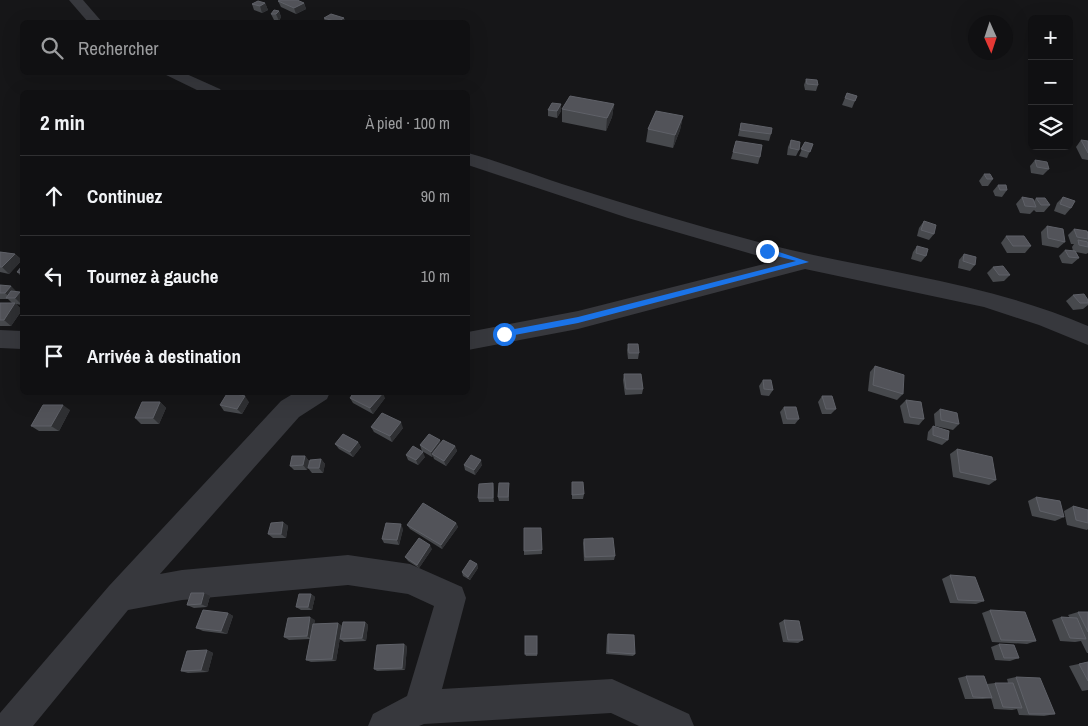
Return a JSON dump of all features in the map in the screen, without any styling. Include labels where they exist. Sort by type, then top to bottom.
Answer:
[{"type":"street","points":[[76,0],[93,20]]},
{"type":"street","points":[[174,75],[209,90]]},
{"type":"street","points":[[470,160],[616,209],[805,262],[921,284],[1005,304],[1059,322],[1088,336]]},
{"type":"street","points":[[470,341],[578,320],[805,262]]},
{"type":"street","points":[[0,339],[20,340]]},
{"type":"street","points":[[12,726],[120,597],[291,401],[309,395]]},
{"type":"street","points":[[120,597],[182,585],[348,570],[410,579],[451,598],[421,708]]},
{"type":"street","points":[[385,726],[421,708],[612,696],[677,726]]},
{"type":"building","points":[[297,0],[304,3],[294,8],[278,1]]},
{"type":"building","points":[[258,1],[265,3],[260,6],[252,4]]},
{"type":"building","points":[[274,10],[279,11],[276,14],[271,14]]},
{"type":"building","points":[[331,14],[344,18],[330,20],[324,18]]},
{"type":"building","points":[[806,79],[817,80],[818,85],[807,84]]},
{"type":"building","points":[[847,93],[857,96],[855,101],[845,98]]},
{"type":"building","points":[[570,96],[614,104],[607,118],[562,109]]},
{"type":"building","points":[[552,103],[561,104],[557,111],[548,110]]},
{"type":"building","points":[[656,111],[683,116],[675,135],[648,129]]},
{"type":"building","points":[[741,123],[772,128],[771,134],[740,130]]},
{"type":"building","points":[[791,140],[800,142],[799,150],[790,148]]},
{"type":"building","points":[[1081,140],[1088,141],[1088,153]]},
{"type":"building","points":[[736,141],[762,145],[760,157],[733,152]]},
{"type":"building","points":[[805,142],[813,144],[810,152],[801,149]]},
{"type":"building","points":[[1035,160],[1047,162],[1049,169],[1037,167]]},
{"type":"building","points":[[984,174],[990,174],[993,179],[987,179]]},
{"type":"building","points":[[998,185],[1006,185],[1007,190],[1000,190]]},
{"type":"building","points":[[1022,197],[1033,199],[1036,207],[1025,206]]},
{"type":"building","points":[[1063,197],[1075,201],[1071,208],[1060,204]]},
{"type":"building","points":[[1036,198],[1045,198],[1050,205],[1041,205]]},
{"type":"building","points":[[924,221],[936,225],[934,234],[921,230]]},
{"type":"building","points":[[1047,226],[1063,229],[1065,242],[1048,238]]},
{"type":"building","points":[[1074,229],[1087,231],[1088,239],[1077,237]]},
{"type":"building","points":[[1006,236],[1024,236],[1031,246],[1013,246]]},
{"type":"building","points":[[1078,240],[1088,242],[1088,247],[1079,245]]},
{"type":"building","points":[[917,246],[928,249],[926,256],[916,253]]},
{"type":"building","points":[[1065,250],[1075,251],[1079,258],[1069,257]]},
{"type":"building","points":[[0,252],[15,254],[2,267],[0,267]]},
{"type":"building","points":[[964,254],[976,257],[975,265],[963,261]]},
{"type":"building","points":[[1003,266],[1010,275],[999,275],[993,267]]},
{"type":"building","points":[[0,285],[11,286],[5,293],[0,293]]},
{"type":"building","points":[[11,291],[20,292],[15,298],[6,298]]},
{"type":"building","points":[[1084,294],[1088,303],[1080,303],[1073,295]]},
{"type":"building","points":[[0,303],[15,303],[4,320],[0,320]]},
{"type":"building","points":[[628,344],[638,344],[639,353],[629,353]]},
{"type":"building","points":[[875,366],[904,375],[903,394],[873,385]]},
{"type":"building","points":[[624,374],[641,374],[643,389],[626,389]]},
{"type":"building","points":[[763,380],[771,380],[773,390],[764,389]]},
{"type":"building","points":[[226,395],[245,396],[237,409],[220,405]]},
{"type":"building","points":[[352,395],[381,395],[370,408],[350,398]]},
{"type":"building","points":[[822,396],[832,396],[836,409],[826,409]]},
{"type":"building","points":[[906,400],[921,402],[924,419],[910,417]]},
{"type":"building","points":[[142,402],[160,402],[153,418],[135,418]]},
{"type":"building","points":[[43,405],[63,405],[51,426],[31,426]]},
{"type":"building","points":[[784,407],[796,407],[799,419],[787,419]]},
{"type":"building","points":[[940,409],[957,413],[959,424],[941,420]]},
{"type":"building","points":[[382,413],[401,422],[390,436],[371,427]]},
{"type":"building","points":[[933,426],[949,431],[948,440],[933,435]]},
{"type":"building","points":[[343,434],[358,442],[350,452],[335,444]]},
{"type":"building","points":[[429,434],[440,440],[431,452],[420,445]]},
{"type":"building","points":[[443,440],[455,446],[444,461],[432,454]]},
{"type":"building","points":[[413,446],[423,452],[416,460],[406,455]]},
{"type":"building","points":[[957,449],[992,457],[996,480],[960,472]]},
{"type":"building","points":[[471,455],[481,460],[474,470],[464,465]]},
{"type":"building","points":[[292,456],[305,456],[303,465],[290,466]]},
{"type":"building","points":[[321,459],[319,468],[308,468],[310,460]]},
{"type":"building","points":[[572,482],[583,482],[584,494],[572,495]]},
{"type":"building","points":[[493,483],[493,498],[478,498],[479,484]]},
{"type":"building","points":[[499,483],[509,483],[508,497],[498,497]]},
{"type":"building","points":[[1036,497],[1060,501],[1064,517],[1040,511]]},
{"type":"building","points":[[423,503],[456,523],[441,545],[407,525]]},
{"type":"building","points":[[1073,506],[1088,510],[1088,523],[1076,520]]},
{"type":"building","points":[[283,522],[281,534],[268,534],[271,523]]},
{"type":"building","points":[[386,523],[401,524],[397,540],[382,539]]},
{"type":"building","points":[[524,528],[541,528],[542,550],[524,551]]},
{"type":"building","points":[[419,538],[430,545],[417,565],[405,557]]},
{"type":"building","points":[[613,538],[615,556],[585,557],[584,539]]},
{"type":"building","points":[[470,560],[477,564],[468,577],[462,572]]},
{"type":"building","points":[[950,575],[975,577],[984,601],[958,600]]},
{"type":"building","points":[[191,593],[204,593],[201,604],[187,605]]},
{"type":"building","points":[[299,594],[311,594],[308,607],[296,607]]},
{"type":"building","points":[[203,610],[228,613],[221,631],[196,628]]},
{"type":"building","points":[[990,610],[1025,612],[1036,641],[1001,640]]},
{"type":"building","points":[[1078,612],[1088,612],[1088,632]]},
{"type":"building","points":[[310,617],[307,636],[284,637],[288,618]]},
{"type":"building","points":[[1061,617],[1077,618],[1086,639],[1070,638]]},
{"type":"building","points":[[784,620],[799,621],[803,640],[788,640]]},
{"type":"building","points":[[343,622],[365,622],[362,638],[340,639]]},
{"type":"building","points":[[338,623],[332,659],[306,660],[313,624]]},
{"type":"building","points":[[608,634],[634,635],[635,654],[608,652]]},
{"type":"building","points":[[525,636],[537,636],[537,654],[525,654]]},
{"type":"building","points":[[404,644],[402,668],[374,669],[377,645]]},
{"type":"building","points":[[999,644],[1014,645],[1019,658],[1004,658]]},
{"type":"building","points":[[207,650],[201,670],[181,671],[187,651]]},
{"type":"building","points":[[1088,662],[1088,681],[1079,664]]},
{"type":"building","points":[[966,676],[984,676],[992,698],[973,697]]},
{"type":"building","points":[[1016,677],[1040,678],[1055,714],[1029,714]]},
{"type":"building","points":[[995,683],[1013,683],[1022,708],[1003,707]]},
{"type":"route","points":[[504,334],[578,320],[805,262],[767,251]]}]
